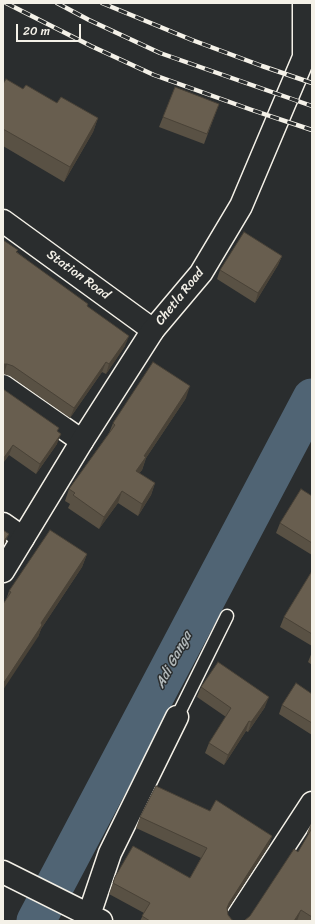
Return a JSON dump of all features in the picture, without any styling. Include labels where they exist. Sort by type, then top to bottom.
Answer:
[{"type":"street","name":"Chetla Road","points":[[3,571],[82,441],[154,330],[201,273],[241,206],[304,57],[304,3]]},
{"type":"street","name":"Station Road","points":[[3,220],[154,330]]},
{"type":"street","points":[[3,386],[82,441]]},
{"type":"street","points":[[3,524],[23,538]]},
{"type":"street","points":[[3,872],[90,917],[110,853],[177,717]]},
{"type":"street","points":[[235,921],[312,803]]},
{"type":"lane","points":[[177,717],[227,616]]},
{"type":"building","points":[[6,79],[23,89],[26,85],[57,103],[61,97],[98,118],[70,167],[3,129],[3,84]]},
{"type":"building","points":[[175,87],[219,104],[207,134],[163,117]]},
{"type":"building","points":[[244,232],[282,256],[258,293],[220,270]]},
{"type":"building","points":[[3,240],[18,250],[16,252],[88,304],[87,306],[129,336],[109,364],[106,362],[74,408],[13,366],[3,364]]},
{"type":"building","points":[[153,362],[190,386],[144,456],[146,457],[136,471],[155,483],[142,504],[122,491],[104,517],[73,495],[75,493],[69,489],[115,425],[113,423]]},
{"type":"building","points":[[3,389],[59,428],[57,431],[61,434],[40,464],[13,445],[3,459]]},
{"type":"building","points":[[301,489],[312,496],[312,543],[280,523]]},
{"type":"building","points":[[3,530],[9,534],[3,542]]},
{"type":"building","points":[[50,530],[87,554],[3,684],[3,604],[11,592],[9,591]]},
{"type":"building","points":[[312,571],[312,634],[284,617]]},
{"type":"building","points":[[218,662],[269,697],[251,722],[249,721],[228,755],[209,743],[231,708],[201,687]]},
{"type":"building","points":[[296,683],[312,694],[312,723],[282,705]]},
{"type":"building","points":[[156,786],[210,811],[216,800],[272,836],[229,903],[227,908],[228,915],[235,921],[150,921],[142,916],[150,903],[113,883],[133,846],[190,878],[207,848],[140,817]]},
{"type":"building","points":[[312,828],[312,917],[301,910],[294,921],[244,921],[250,916],[294,849],[298,852]]},
{"type":"waterway","name":"Adi Ganga","points":[[36,921],[312,398]]},
{"type":"railway","points":[[6,3],[91,46],[154,75],[312,130]]},
{"type":"railway","points":[[57,3],[89,20],[160,53],[312,106]]},
{"type":"railway","points":[[102,3],[192,40],[312,83]]}]
